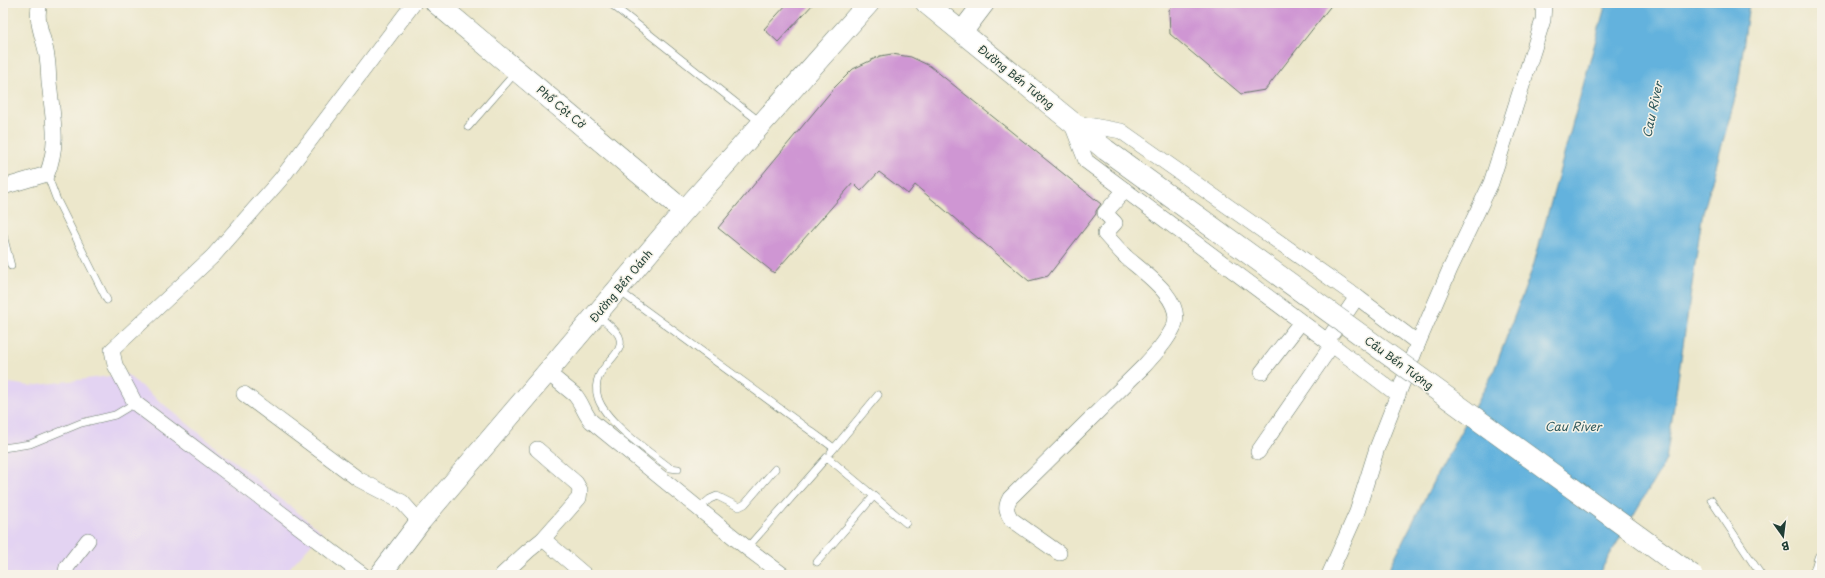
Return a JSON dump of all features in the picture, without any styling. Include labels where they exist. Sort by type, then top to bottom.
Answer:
[{"type":"street","points":[[3,187],[47,174],[52,160],[55,132],[49,89],[47,56],[39,28],[40,3]]},
{"type":"street","points":[[363,575],[135,403],[115,365],[112,350],[213,256],[280,180],[414,3]]},
{"type":"street","name":"Phố Cột Cờ","points":[[436,3],[684,211]]},
{"type":"street","name":"Đường Bến Oánh","points":[[380,575],[420,522],[684,211],[869,3]]},
{"type":"street","name":"Đường Bến Tượng","points":[[926,3],[1106,150]]},
{"type":"street","points":[[962,32],[984,3]]},
{"type":"street","points":[[1329,575],[1357,512],[1377,448],[1418,343],[1490,183],[1543,20],[1544,3]]},
{"type":"street","points":[[1071,122],[1121,131],[1357,297],[1418,343]]},
{"type":"street","points":[[1071,122],[1086,161],[1398,395]]},
{"type":"street","name":"Cầu Bến Tượng","points":[[1106,150],[1692,575]]},
{"type":"street","points":[[1059,553],[1011,519],[1006,512],[1006,505],[1015,493],[1144,366],[1163,344],[1175,325],[1175,312],[1170,299],[1155,281],[1126,256],[1105,234],[1115,223],[1104,213],[1125,190]]},
{"type":"street","points":[[1258,452],[1357,297]]},
{"type":"street","points":[[1262,372],[1301,322]]},
{"type":"street","points":[[548,373],[579,400],[585,414],[591,421],[747,548],[783,575]]},
{"type":"street","points":[[244,394],[358,479],[402,502],[420,522]]},
{"type":"street","points":[[502,575],[543,539],[579,498],[580,490],[576,483],[538,449]]},
{"type":"street","points":[[543,539],[585,575]]},
{"type":"street","points":[[65,575],[67,567],[88,540]]},
{"type":"street","points":[[1817,575],[1822,558]]},
{"type":"lane","points":[[610,3],[762,124]]},
{"type":"lane","points":[[468,127],[517,70]]},
{"type":"lane","points":[[47,174],[56,198],[107,300]]},
{"type":"lane","points":[[3,235],[11,266]]},
{"type":"lane","points":[[617,290],[834,448]]},
{"type":"lane","points":[[597,314],[618,335],[621,344],[618,352],[597,378],[596,387],[599,400],[605,413],[615,424],[670,468],[678,469]]},
{"type":"lane","points":[[747,548],[799,487],[828,456],[878,394]]},
{"type":"lane","points":[[3,448],[30,444],[80,423],[115,415],[135,403]]},
{"type":"lane","points":[[828,456],[873,497],[906,523]]},
{"type":"lane","points":[[699,508],[710,499],[717,496],[739,506],[745,504],[775,469]]},
{"type":"lane","points":[[818,562],[873,497]]},
{"type":"lane","points":[[1712,500],[1761,575]]},
{"type":"shaded area","points":[[126,374],[322,532],[283,575],[3,575],[3,382],[30,386]]},
{"type":"water","name":"Cau River","points":[[1606,3],[1749,3],[1738,87],[1702,217],[1666,460],[1598,575],[1386,575],[1434,480],[1493,373],[1533,267]]},
{"type":"building","points":[[788,3],[814,3],[778,42],[764,29]]},
{"type":"building","points":[[1175,3],[1333,3],[1265,90],[1241,94],[1170,34],[1169,10]]},
{"type":"building","points":[[892,54],[911,57],[930,66],[1101,204],[1096,211],[1096,214],[1048,276],[1029,281],[915,185],[908,194],[879,172],[861,191],[853,183],[774,273],[718,228],[834,88],[853,69],[880,56]]}]
